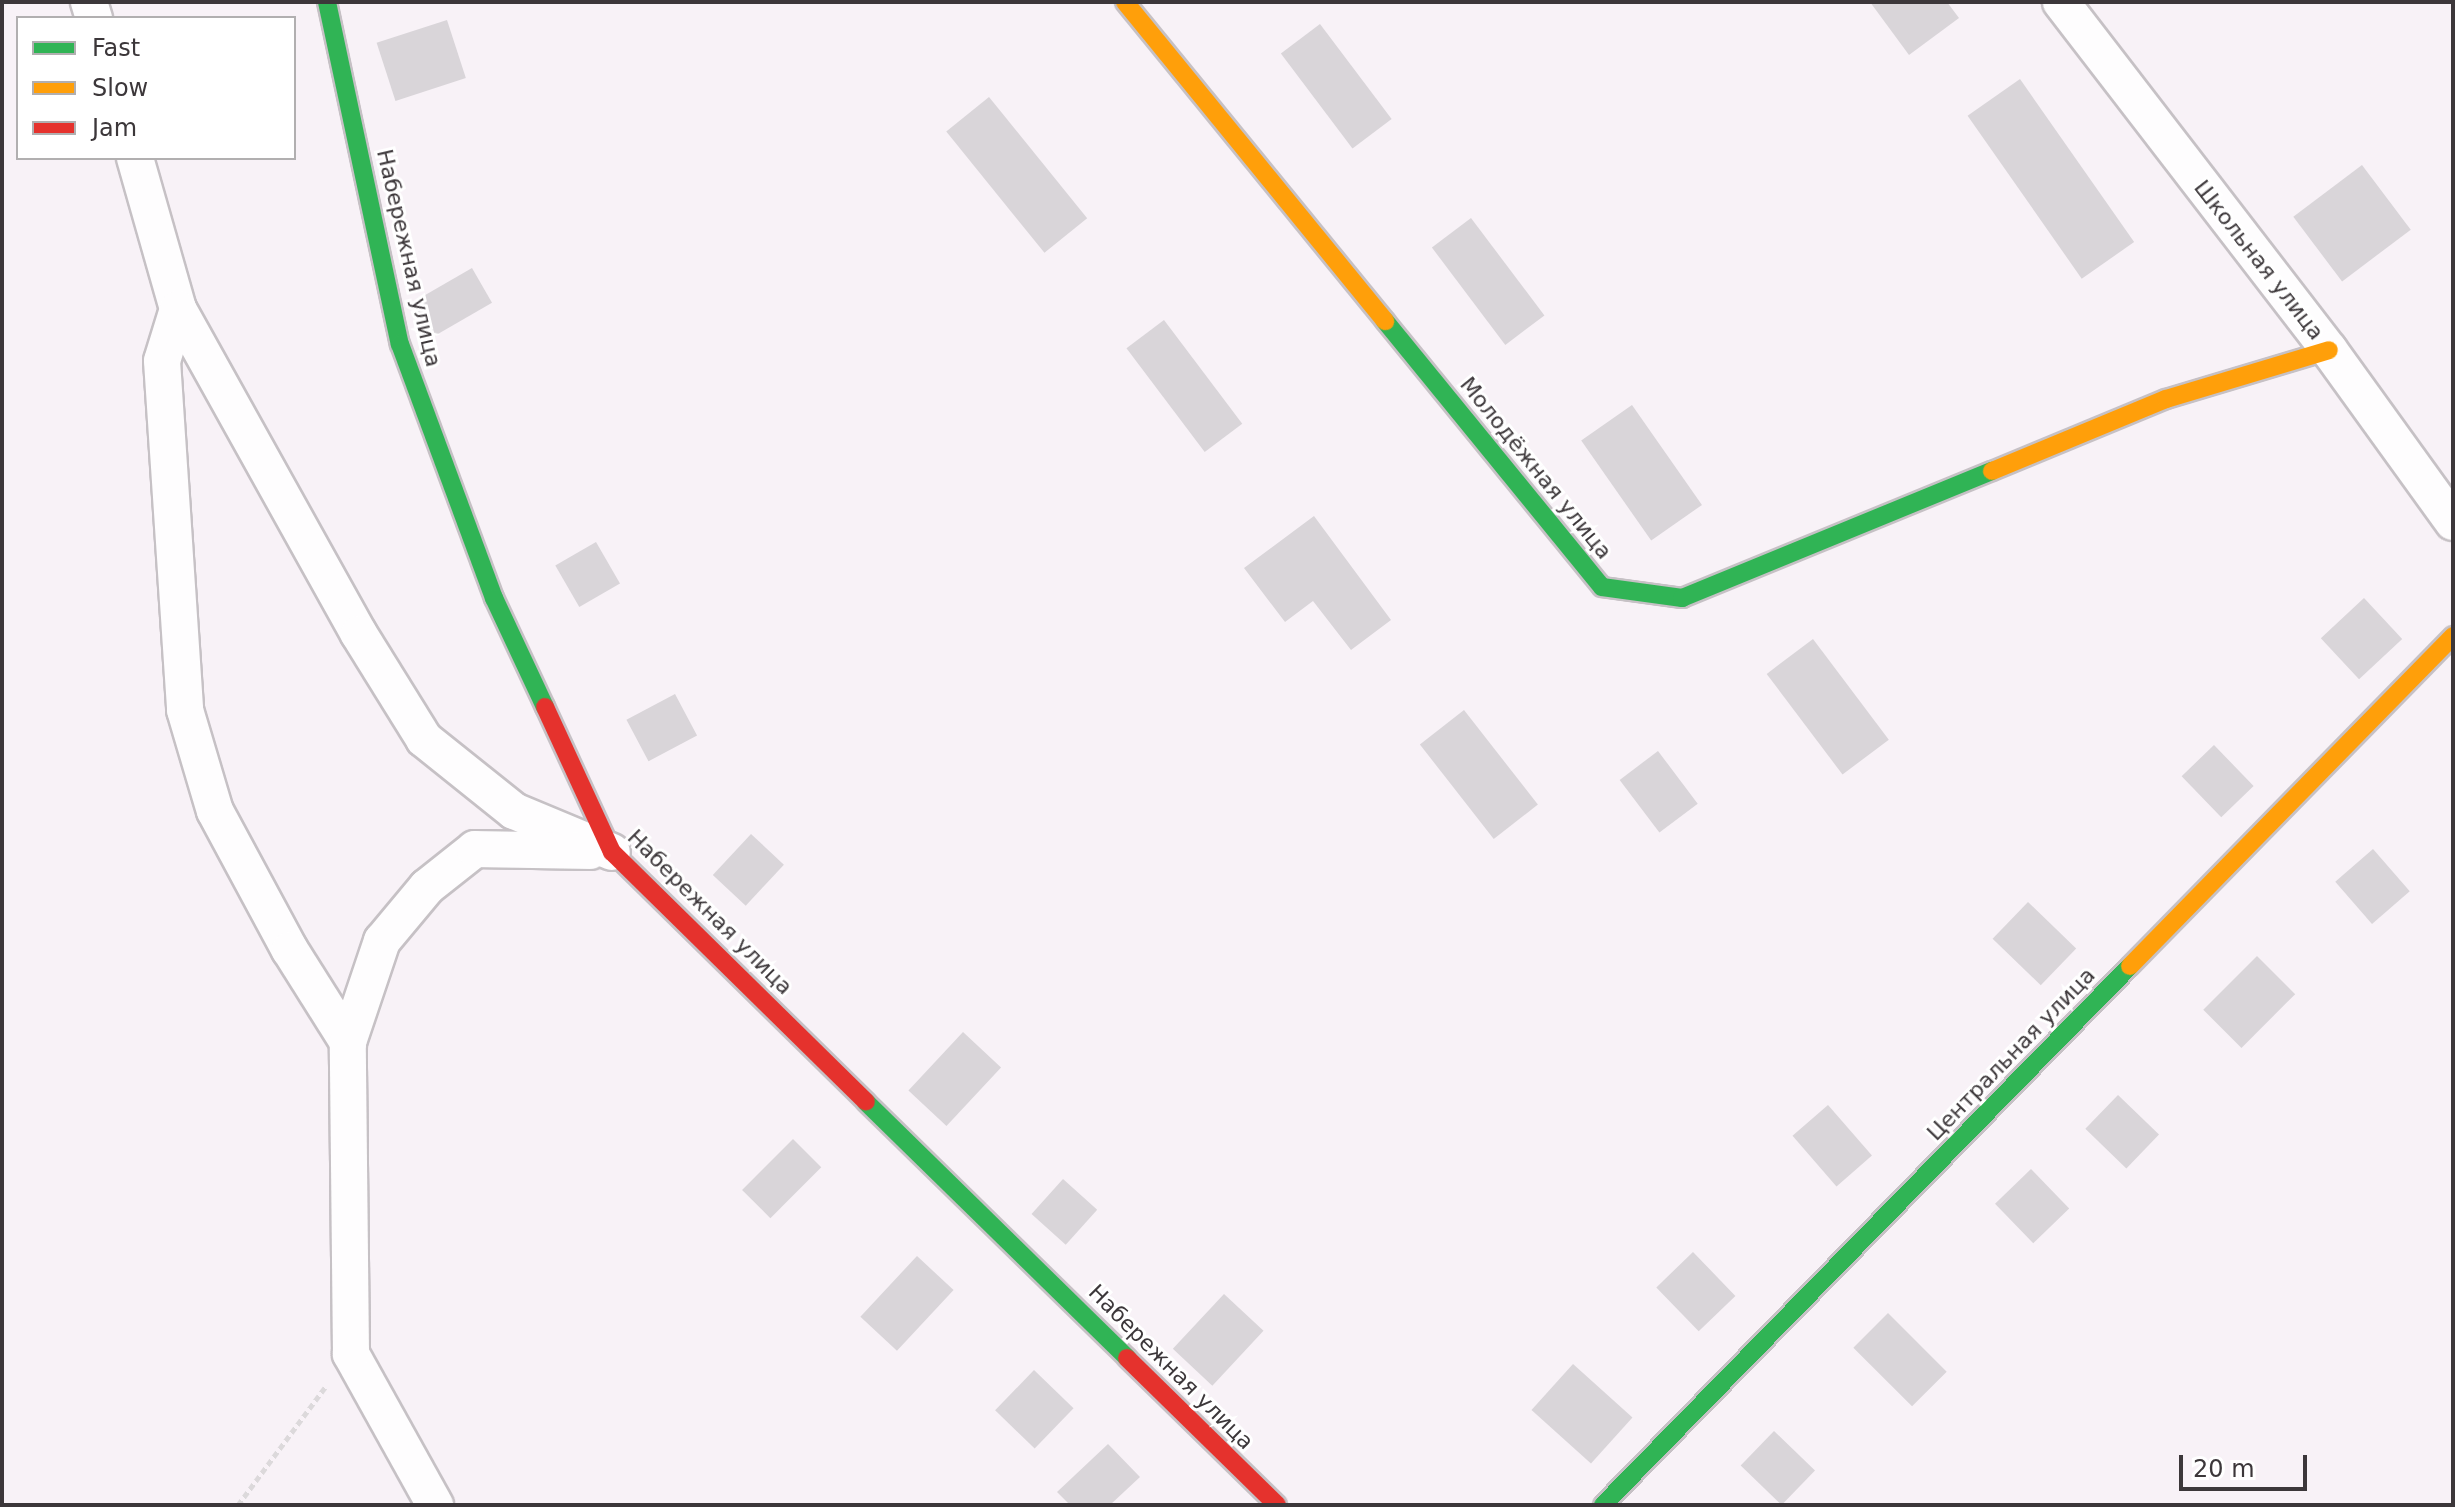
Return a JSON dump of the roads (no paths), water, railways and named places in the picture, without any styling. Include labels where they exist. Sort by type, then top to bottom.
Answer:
[{"type":"street","name":"Набережная улица","points":[[327,2],[400,344],[494,598],[612,852],[1277,1505]]},
{"type":"street","name":"Молодёжная улица","points":[[1125,2],[1602,587],[1682,598],[2166,399],[2329,350]]},
{"type":"street","name":"Школьная улица","points":[[2061,2],[2329,350],[2453,522]]},
{"type":"street","points":[[136,160],[178,309],[359,634],[424,739],[514,811],[612,852]]},
{"type":"street","points":[[178,309],[162,361],[185,710],[215,811],[290,950],[348,1042]]},
{"type":"street","name":"Центральная улица","points":[[1603,1505],[2453,636]]},
{"type":"street","points":[[435,1505],[351,1354],[348,1042],[382,941],[427,887],[475,849],[612,852]]}]
